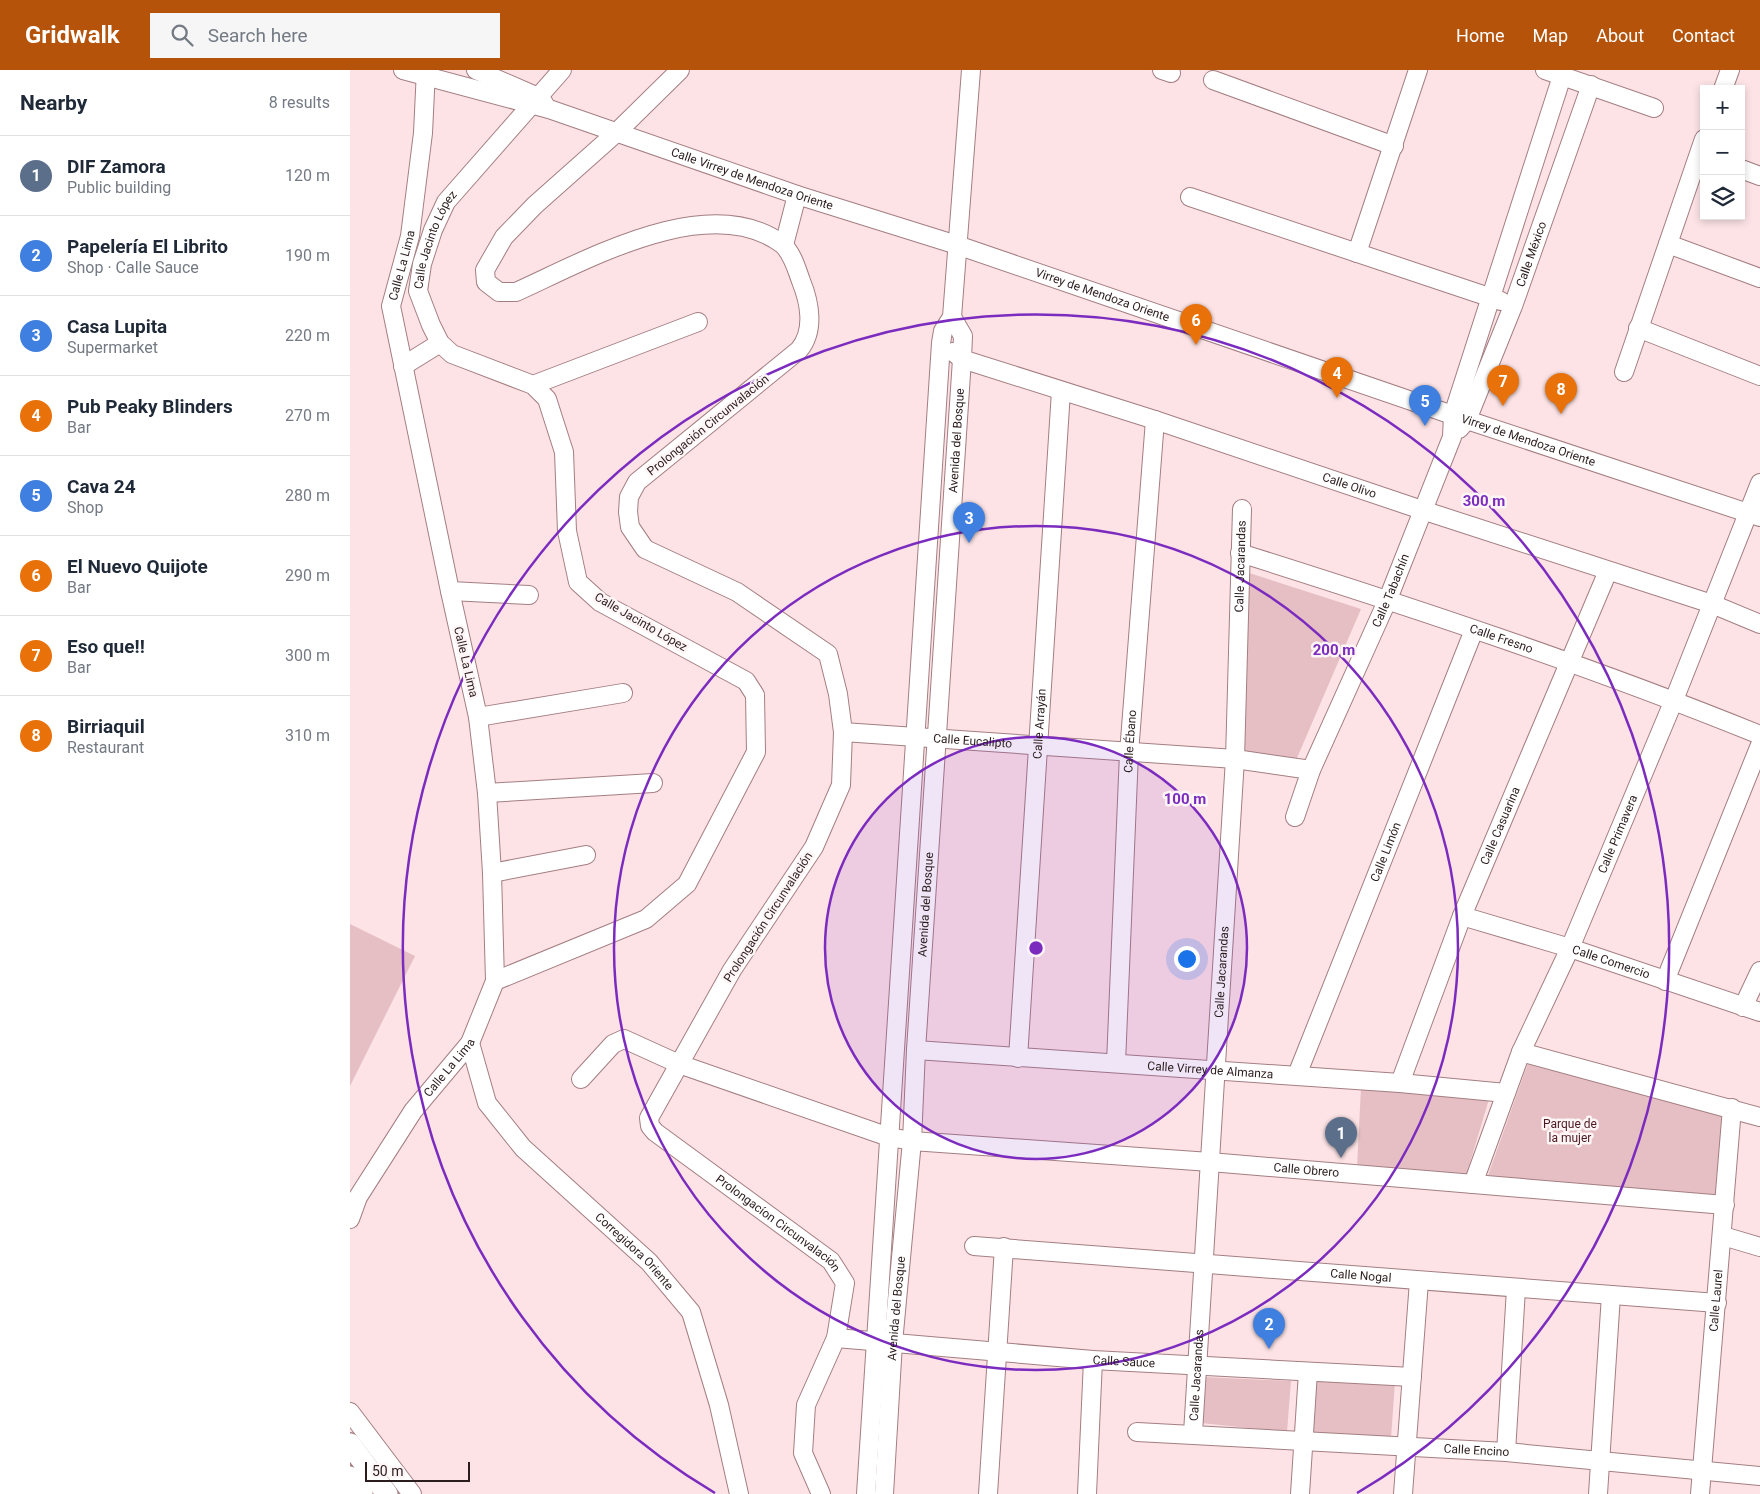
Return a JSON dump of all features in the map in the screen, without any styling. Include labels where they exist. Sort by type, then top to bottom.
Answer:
[{"type":"main road","points":[[350,1444],[388,1494]]},
{"type":"main road","points":[[350,1478],[362,1494]]},
{"type":"street","name":"Calle Virrey de Mendoza Oriente","points":[[402,70],[426,73],[540,104],[616,133],[797,195],[957,245]]},
{"type":"street","name":"Calle Virrey de Mendoza Oriente","points":[[476,70],[540,104]]},
{"type":"street","name":"Calle Jacinto López","points":[[495,981],[646,919],[687,884],[756,752],[755,695],[746,681],[600,602],[578,582],[567,531],[564,452],[546,399],[533,385],[452,354],[440,343],[418,291],[422,264],[433,230],[446,202],[540,104],[562,70]]},
{"type":"street","points":[[680,70],[616,133],[535,205],[504,238],[486,270],[486,282],[499,292],[516,292],[622,244],[663,231],[699,225],[745,228],[784,245],[797,195]]},
{"type":"street","name":"Avenida del Bosque","points":[[866,1494],[941,343],[943,331],[952,317],[971,70]]},
{"type":"street","points":[[1358,253],[1418,70]]},
{"type":"street","points":[[1544,70],[1654,108]]},
{"type":"street","points":[[1724,85],[1730,70]]},
{"type":"street","name":"Calle La Lima","points":[[350,1219],[358,1197],[413,1111],[470,1043],[495,981],[492,874],[487,793],[478,717],[391,306],[410,236],[423,133],[426,73]]},
{"type":"street","name":"Calle México","points":[[1460,418],[1491,296],[1562,76]]},
{"type":"street","points":[[1212,80],[1394,146]]},
{"type":"street","name":"Calle México","points":[[1460,418],[1513,306],[1591,85]]},
{"type":"street","points":[[1624,372],[1700,154]]},
{"type":"street","points":[[1745,170],[1760,176]]},
{"type":"street","points":[[1190,197],[1491,296],[1513,306]]},
{"type":"street","points":[[1668,244],[1760,278]]},
{"type":"street","name":"Prolongación Circunvalación","points":[[650,1126],[649,1118],[732,970],[814,847],[841,785],[843,732],[838,694],[828,654],[744,597],[645,549],[630,527],[628,512],[629,497],[637,482],[760,383],[806,341],[809,332],[807,296],[792,259],[784,245]]},
{"type":"street","name":"Virrey de Mendoza Oriente","points":[[957,245],[1460,418],[1754,514]]},
{"type":"street","name":"Avenida del Bosque","points":[[884,1494],[893,1343],[912,1141],[916,1050],[962,359],[963,336],[952,317]]},
{"type":"street","points":[[533,385],[698,322]]},
{"type":"street","points":[[1638,328],[1760,376]]},
{"type":"street","points":[[403,366],[440,343]]},
{"type":"street","name":"Calle Olivo","points":[[941,343],[962,359],[1155,420],[1422,510],[1712,604],[1760,624]]},
{"type":"street","name":"Calle Arrayán","points":[[1018,1058],[1061,391]]},
{"type":"street","name":"Calle Tabachín","points":[[1295,817],[1311,770],[1388,599],[1460,418]]},
{"type":"street","name":"Calle Ébano","points":[[1116,1063],[1129,753],[1155,420]]},
{"type":"street","name":"Calle Primavera","points":[[1473,1184],[1521,1052],[1570,948],[1674,700],[1712,604],[1754,514],[1760,483]]},
{"type":"street","name":"Calle Jacarandas","points":[[1193,1433],[1235,759],[1242,509]]},
{"type":"street","name":"Calle Fresno","points":[[1240,553],[1388,599],[1674,700],[1760,735]]},
{"type":"street","name":"Calle Casuarina","points":[[1400,1083],[1462,916],[1608,570]]},
{"type":"street","points":[[450,591],[530,595]]},
{"type":"street","name":"Calle Limón","points":[[1297,1076],[1474,630]]},
{"type":"street","points":[[478,717],[623,693]]},
{"type":"street","name":"Calle Eucalipto","points":[[843,732],[1235,759],[1311,770]]},
{"type":"street","points":[[1665,981],[1760,745]]},
{"type":"street","points":[[487,793],[653,783]]},
{"type":"street","points":[[492,874],[586,855]]},
{"type":"street","name":"Calle Comercio","points":[[1462,916],[1570,948],[1752,1010]]},
{"type":"street","points":[[1752,1010],[1760,971]]},
{"type":"street","name":"Calle Obrero","points":[[581,1079],[613,1044],[624,1038],[679,1064],[889,1137],[912,1141],[1210,1162],[1725,1205]]},
{"type":"street","name":"Corregidora Oriente","points":[[470,1043],[488,1103],[523,1148],[649,1262],[691,1312],[720,1405],[739,1494]]},
{"type":"street","name":"Calle Virrey de Almanza","points":[[916,1050],[1018,1058],[1216,1069],[1506,1093]]},
{"type":"street","points":[[1521,1052],[1760,1117]]},
{"type":"street","name":"Calle Laurel","points":[[1700,1494],[1723,1236],[1732,1108]]},
{"type":"street","name":"Prolongacíon Circunvalación","points":[[650,1126],[655,1132],[831,1261],[845,1283],[836,1338],[806,1404],[803,1454],[821,1494]]},
{"type":"street","points":[[1723,1236],[1760,1247]]},
{"type":"street","name":"Calle Nogal","points":[[974,1246],[1717,1303]]},
{"type":"street","points":[[988,1494],[1004,1247]]},
{"type":"street","points":[[1403,1494],[1418,1281]]},
{"type":"street","points":[[1506,1452],[1516,1289]]},
{"type":"street","points":[[1598,1494],[1611,1295]]},
{"type":"street","name":"Calle Sauce","points":[[836,1338],[1093,1360],[1412,1378]]},
{"type":"street","points":[[1087,1494],[1093,1360]]},
{"type":"street","points":[[1300,1494],[1308,1372]]},
{"type":"street","points":[[350,1412],[412,1494]]},
{"type":"street","name":"Calle Encino","points":[[1137,1432],[1193,1433],[1304,1442],[1506,1452],[1760,1476]]},
{"type":"green space","points":[[1246,572],[1361,609],[1297,758],[1237,755]]},
{"type":"green space","points":[[350,924],[415,956],[350,1086]]},
{"type":"green space","name":"Parque de la mujer","points":[[1528,1063],[1723,1113],[1718,1198],[1486,1181]]},
{"type":"green space","points":[[1361,1088],[1490,1096],[1465,1179],[1357,1167]]},
{"type":"green space","points":[[1203,1377],[1291,1381],[1287,1432],[1201,1423]]},
{"type":"green space","points":[[1316,1377],[1395,1382],[1391,1438],[1311,1432]]},
{"type":"place","name":"El Nuevo Quijote","points":[[1196,345]]},
{"type":"place","name":"Pub Peaky Blinders","points":[[1337,398]]},
{"type":"place","name":"Eso que!!","points":[[1503,406]]},
{"type":"place","name":"Birriaquil","points":[[1561,414]]},
{"type":"place","name":"Cava 24","points":[[1425,426]]},
{"type":"place","name":"Casa Lupita","points":[[969,543]]},
{"type":"place","name":"DIF Zamora","points":[[1341,1158]]},
{"type":"place","name":"Papelería El Librito","points":[[1269,1349]]}]
